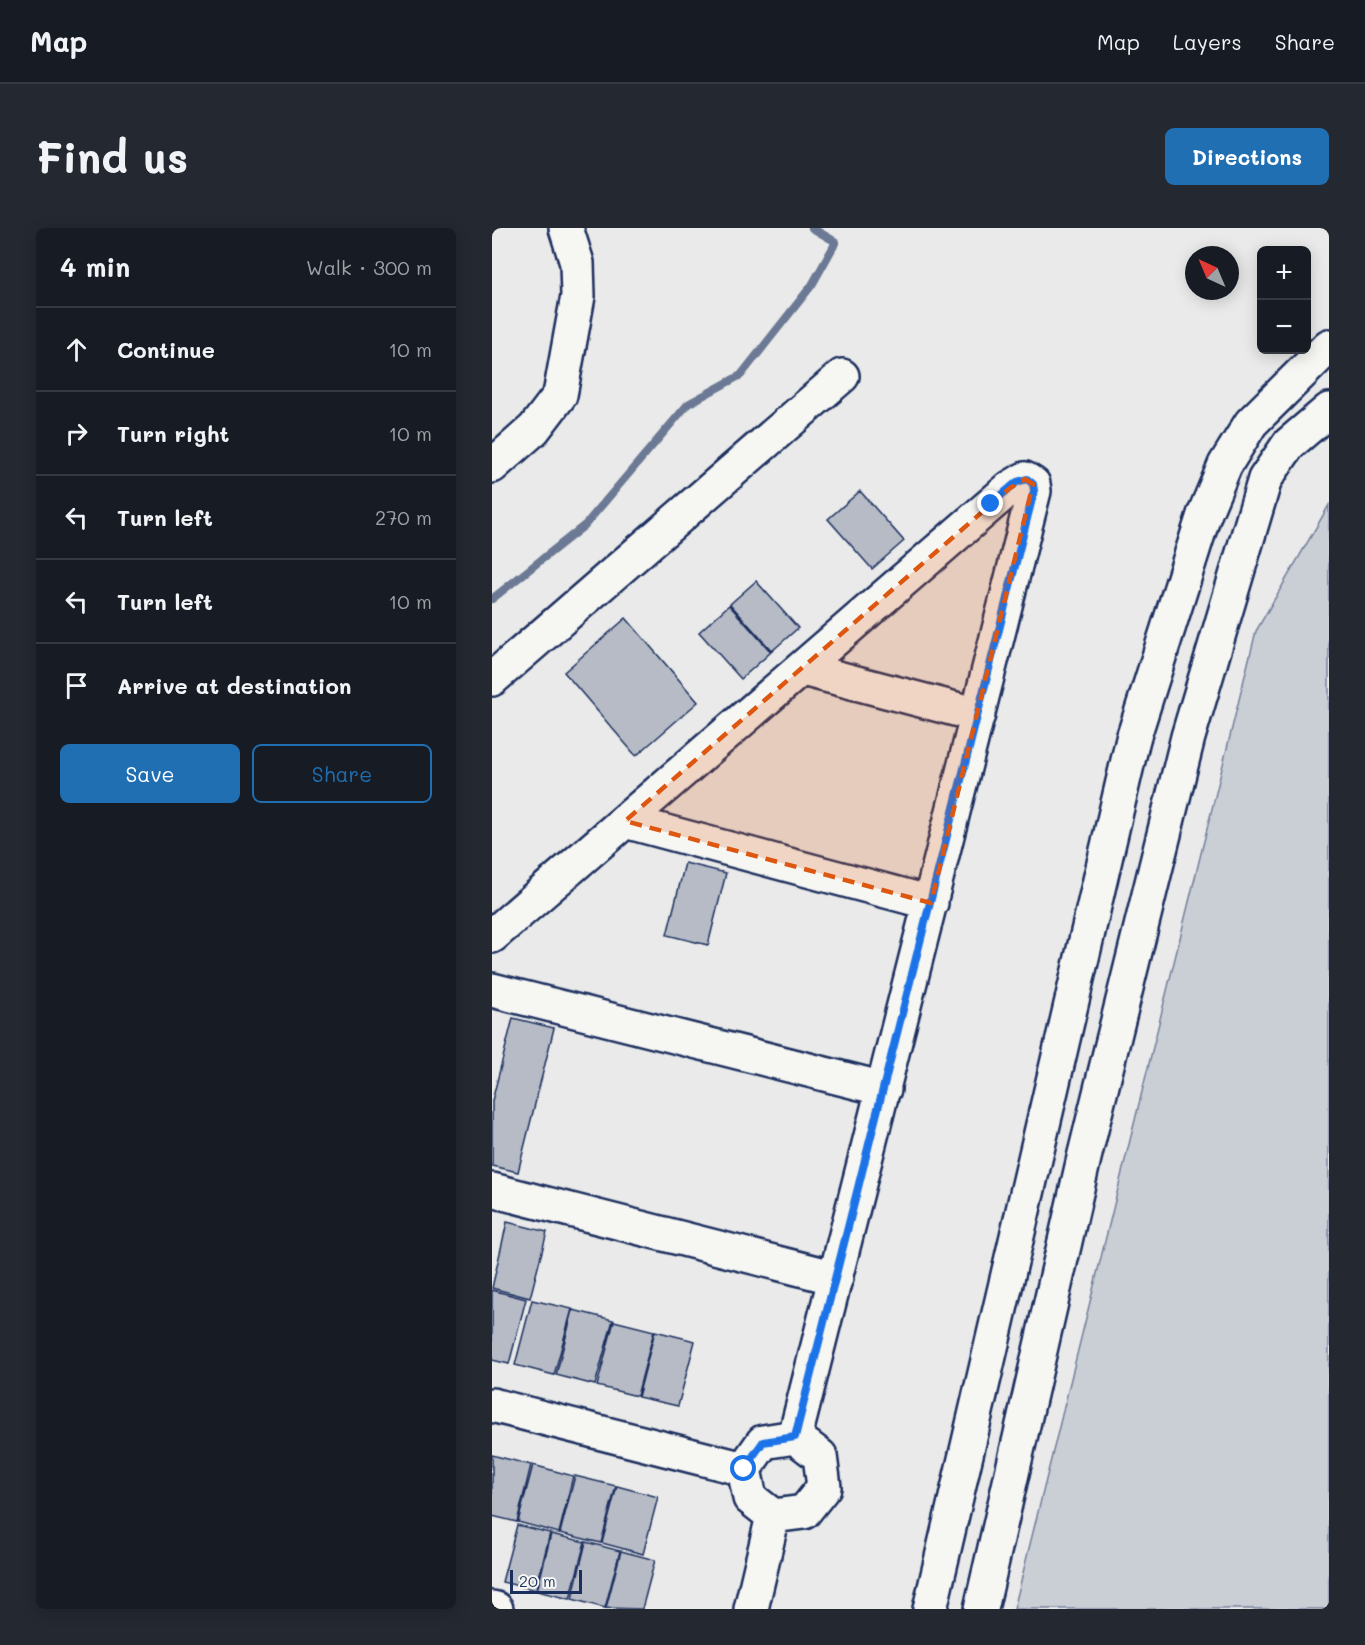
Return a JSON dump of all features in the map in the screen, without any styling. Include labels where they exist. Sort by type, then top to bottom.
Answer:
[{"type":"street","points":[[492,466],[534,429],[560,395],[578,296],[577,263],[566,228]]},
{"type":"street","points":[[930,1609],[1132,739],[1204,515],[1225,465],[1251,423],[1329,346]]},
{"type":"street","points":[[492,679],[842,376]]},
{"type":"street","points":[[981,1609],[1084,1158],[1188,737],[1265,478],[1289,444],[1329,410]]},
{"type":"street","points":[[492,936],[1010,488],[1027,479],[1033,484],[1034,491],[795,1437]]},
{"type":"street","points":[[802,669],[978,715]]},
{"type":"street","points":[[625,821],[931,903]]},
{"type":"street","points":[[492,990],[884,1089]]},
{"type":"street","points":[[492,1190],[836,1278]]},
{"type":"street","points":[[492,1405],[744,1469]]},
{"type":"street","points":[[795,1437],[820,1456],[824,1487],[804,1512],[774,1516],[750,1498],[744,1469],[763,1442],[795,1437]]},
{"type":"street","points":[[751,1609],[774,1516]]},
{"type":"highlighted area","points":[[1025,479],[1033,484],[931,903],[625,821],[1010,488]]},
{"type":"shaded area","points":[[1329,505],[1329,1609],[1014,1609],[1256,631]]},
{"type":"building","points":[[860,491],[904,541],[872,569],[828,519]]},
{"type":"building","points":[[756,581],[798,628],[772,651],[730,604]]},
{"type":"building","points":[[729,605],[771,652],[741,679],[699,632]]},
{"type":"building","points":[[626,618],[698,702],[636,756],[564,672]]},
{"type":"building","points":[[685,863],[726,873],[708,945],[667,935]]},
{"type":"building","points":[[513,1018],[554,1028],[518,1172],[492,1166],[492,1101]]},
{"type":"building","points":[[507,1222],[547,1232],[530,1298],[492,1288]]},
{"type":"building","points":[[492,1290],[526,1299],[509,1364],[492,1360]]},
{"type":"building","points":[[532,1300],[572,1309],[554,1375],[515,1365]]},
{"type":"building","points":[[573,1310],[613,1320],[595,1385],[556,1375]]},
{"type":"building","points":[[614,1321],[654,1331],[637,1396],[597,1386]]},
{"type":"building","points":[[655,1331],[695,1341],[678,1406],[638,1397]]},
{"type":"building","points":[[492,1455],[531,1465],[517,1522],[492,1516]]},
{"type":"building","points":[[533,1465],[573,1476],[559,1533],[518,1522]]},
{"type":"building","points":[[575,1476],[616,1486],[601,1543],[560,1533]]},
{"type":"building","points":[[617,1486],[658,1497],[643,1554],[602,1543]]},
{"type":"building","points":[[517,1525],[550,1533],[536,1590],[502,1582]]},
{"type":"building","points":[[551,1534],[585,1542],[570,1599],[537,1591]]},
{"type":"building","points":[[586,1542],[620,1551],[605,1608],[572,1599]]},
{"type":"building","points":[[621,1551],[655,1560],[642,1609],[606,1608]]},
{"type":"waterway","points":[[492,599],[585,525],[688,404],[741,375],[812,285],[836,242],[812,228]]},
{"type":"route","points":[[744,1469],[763,1442],[795,1437],[1034,491],[1033,484],[1027,479],[1020,481],[991,504]]}]
